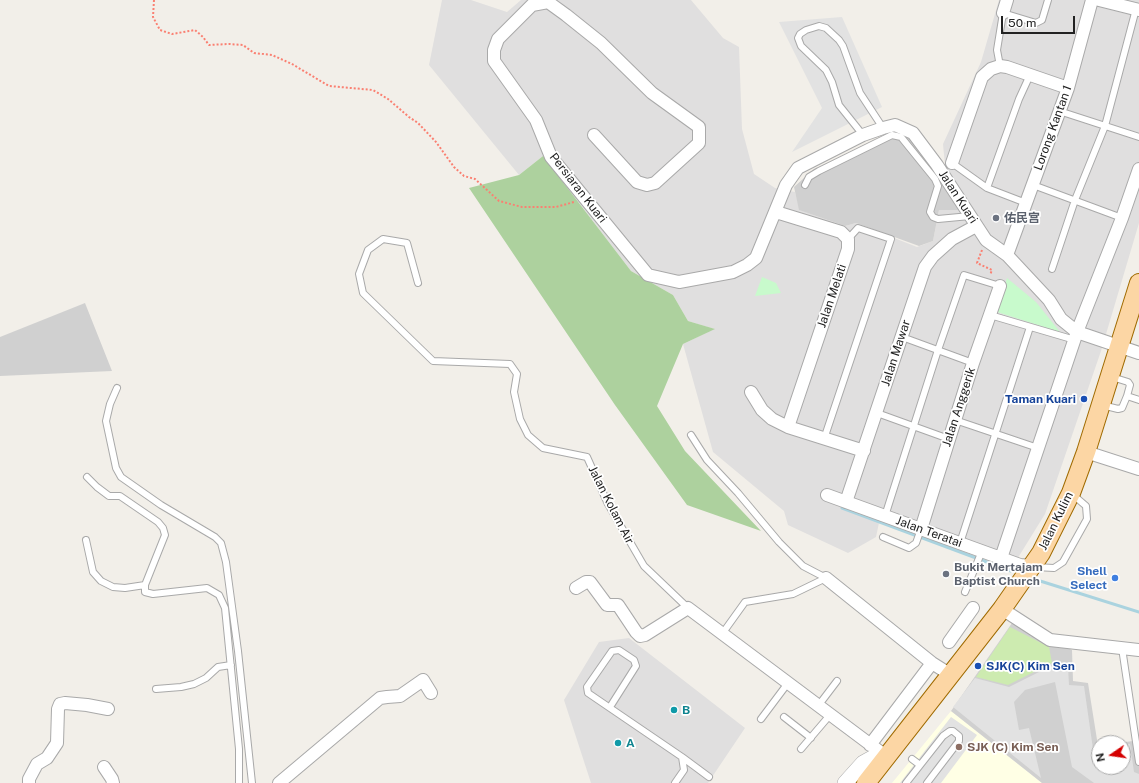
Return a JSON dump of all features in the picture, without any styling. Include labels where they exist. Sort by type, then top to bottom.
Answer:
[{"type":"main road","name":"Jalan Kulim","points":[[866,783],[1002,609],[1040,553],[1071,493],[1102,405],[1119,347],[1136,305],[1139,283]]},
{"type":"street","points":[[1003,13],[1006,0]]},
{"type":"street","name":"Lorong Kantan 1","points":[[1007,255],[1068,88],[1092,0]]},
{"type":"street","points":[[1099,0],[1137,9]]},
{"type":"street","name":"Persiaran Kuari","points":[[594,134],[637,182],[647,185],[655,183],[699,143],[699,128],[652,93],[601,43],[566,14],[548,2],[532,6],[498,39],[494,50],[494,60],[536,120],[551,157],[648,275],[679,282],[733,272],[747,265],[756,258],[786,185]]},
{"type":"street","points":[[952,163],[982,77],[990,69],[1000,66],[1007,67],[1068,88]]},
{"type":"street","name":"Jalan Kuari","points":[[786,185],[798,168],[863,135],[895,125],[913,133],[937,165],[986,240],[1007,255],[1049,300],[1061,319],[1076,336],[1119,347],[1139,354]]},
{"type":"street","points":[[1001,558],[1076,336],[1122,218],[1139,169]]},
{"type":"street","points":[[776,212],[841,232],[848,239]]},
{"type":"street","name":"Jalan Mawar","points":[[846,502],[925,267],[933,256],[973,221]]},
{"type":"street","name":"Jalan Melati","points":[[788,427],[848,249],[848,239]]},
{"type":"street","name":"Jalan Anggerik","points":[[921,529],[973,363],[1000,286]]},
{"type":"street","points":[[751,392],[762,410],[772,419],[788,427],[864,451]]},
{"type":"street","points":[[1086,452],[1139,469]]},
{"type":"street","name":"Jalan Teratai","points":[[827,495],[1020,565],[1032,566]]},
{"type":"street","points":[[826,578],[932,663],[951,675]]},
{"type":"street","points":[[576,588],[586,582],[590,582],[607,605],[618,605],[640,636],[645,635],[688,608]]},
{"type":"street","name":"Jalan Kolam Air","points":[[688,608],[887,757]]},
{"type":"street","points":[[949,642],[973,608]]},
{"type":"street","points":[[1002,609],[1050,640],[1139,650]]},
{"type":"street","points":[[961,625],[979,638]]},
{"type":"street","points":[[870,745],[932,663]]},
{"type":"street","points":[[279,783],[380,698],[400,696],[423,680],[431,693]]},
{"type":"street","points":[[29,783],[29,779],[37,764],[47,758],[57,743],[58,709],[60,704],[87,705],[108,709]]},
{"type":"street","points":[[845,783],[863,763],[872,758],[887,757]]},
{"type":"street","points":[[104,768],[112,779],[113,783]]},
{"type":"lane","points":[[1000,66],[997,50],[1003,13],[1036,24],[1042,20],[1048,0]]},
{"type":"lane","points":[[1052,269],[1075,200],[1105,126],[1137,9]]},
{"type":"lane","points":[[863,135],[839,105],[832,82],[826,70],[801,46],[798,38],[800,34],[806,30],[819,26],[826,28],[839,40],[843,46],[860,93],[883,128]]},
{"type":"lane","points":[[987,188],[1019,100],[1030,75]]},
{"type":"lane","points":[[1059,111],[1139,137]]},
{"type":"lane","points":[[805,185],[809,177],[819,171],[892,135],[901,137],[935,179],[938,186],[930,215],[938,219],[973,221]]},
{"type":"lane","points":[[848,142],[853,154]]},
{"type":"lane","points":[[952,163],[987,188],[1026,202]]},
{"type":"lane","points":[[1033,184],[1122,218]]},
{"type":"lane","points":[[824,439],[891,239],[858,228],[848,239]]},
{"type":"lane","name":"Jalan Kolam Air","points":[[418,283],[407,243],[383,239],[368,250],[359,274],[363,293],[433,361],[510,364],[517,374],[514,392],[520,419],[528,435],[543,448],[587,457],[608,504],[644,566],[688,608]]},
{"type":"lane","points":[[885,516],[938,350],[964,275],[1000,286]]},
{"type":"lane","points":[[990,315],[1030,327],[1076,336]]},
{"type":"lane","points":[[960,543],[1030,327]]},
{"type":"lane","points":[[902,336],[973,363]]},
{"type":"lane","points":[[1102,405],[1118,409],[1122,408],[1127,396],[1130,385],[1128,382],[1110,376]]},
{"type":"lane","points":[[117,388],[110,404],[106,422],[116,468],[121,477],[161,505],[214,537],[221,543],[228,570],[252,783]]},
{"type":"lane","points":[[1127,396],[1139,400]]},
{"type":"lane","points":[[876,413],[949,439]]},
{"type":"lane","points":[[956,420],[1038,448]]},
{"type":"lane","points":[[691,436],[707,460],[738,493],[779,542],[803,566],[826,578]]},
{"type":"lane","points":[[88,477],[97,487],[109,496],[120,496],[158,522],[163,528],[165,535],[145,585],[145,592],[153,594],[207,588],[219,595],[225,608],[239,749],[239,783]]},
{"type":"lane","points":[[1032,566],[1054,568],[1063,562],[1087,519],[1086,506],[1071,493]]},
{"type":"lane","points":[[883,537],[909,548],[916,543],[921,529]]},
{"type":"lane","points":[[86,540],[94,572],[101,581],[113,587],[125,588],[145,585]]},
{"type":"lane","points":[[965,592],[982,551]]},
{"type":"lane","points":[[722,634],[745,602],[793,594],[826,578]]},
{"type":"lane","points":[[1122,648],[1139,762]]},
{"type":"lane","points":[[610,707],[636,666],[634,660],[619,650],[612,651],[587,687],[588,693],[709,777]]},
{"type":"lane","points":[[156,689],[181,687],[194,684],[206,678],[218,667],[231,665]]},
{"type":"lane","points":[[818,706],[837,681]]},
{"type":"lane","points":[[760,719],[788,683]]},
{"type":"lane","points":[[800,749],[830,715]]},
{"type":"lane","points":[[784,717],[811,738]]},
{"type":"lane","points":[[906,783],[945,734],[952,730],[959,736],[959,741],[928,783]]},
{"type":"lane","points":[[675,783],[684,770],[682,757]]},
{"type":"lane","points":[[912,759],[920,765]]},
{"type":"path","points":[[154,0],[153,17],[160,30],[172,34],[195,30],[209,45],[243,45],[254,53],[272,55],[292,64],[329,86],[373,90],[388,99],[409,117],[418,122],[436,142],[454,167],[464,176],[475,179],[499,201],[522,207],[556,208],[585,198]]},
{"type":"path","points":[[986,240],[981,241],[982,250],[977,263],[992,270],[987,282]]},
{"type":"shaded area","points":[[442,0],[471,0],[507,12],[521,0],[691,0],[723,38],[739,47],[742,129],[754,174],[775,188],[795,192],[800,210],[845,226],[856,223],[917,247],[933,241],[939,210],[959,210],[947,187],[943,144],[981,62],[999,0],[1139,0],[1139,223],[1101,351],[1045,514],[1011,569],[880,518],[876,537],[848,553],[788,525],[784,511],[713,452],[683,344],[714,329],[688,321],[673,295],[631,271],[543,156],[519,175],[429,65]]},
{"type":"shaded area","points":[[842,17],[882,107],[792,152],[822,108],[779,22]]},
{"type":"shaded area","points":[[894,131],[909,137],[947,187],[960,210],[939,210],[933,241],[919,246],[856,223],[845,226],[799,210],[794,187],[814,169]]},
{"type":"shaded area","points":[[85,303],[112,371],[0,376],[0,337]]},
{"type":"shaded area","points":[[1012,623],[1072,650],[1073,681],[1088,683],[1096,735],[1091,735],[1091,775],[1131,775],[1131,741],[1133,741],[1136,765],[1139,766],[1139,783],[1042,783],[951,711]]},
{"type":"shaded area","points":[[629,638],[745,728],[708,783],[591,783],[564,700],[599,642]]},
{"type":"shaded area","points":[[1053,665],[1068,667],[1069,685],[1084,686],[1091,735],[1091,775],[1131,775],[1131,751],[1134,772],[1139,774],[1139,783],[1094,783],[1072,767],[1055,682],[1025,690],[1014,702],[1019,730],[1029,728],[1041,778],[953,707],[975,678],[1009,687]]},
{"type":"shaded area","name":"SJK (C) Kim Sen","points":[[951,711],[1042,783],[892,783]]},
{"type":"shaded area","points":[[951,717],[977,735],[941,783],[900,783]]},
{"type":"green space","points":[[543,156],[631,271],[673,295],[688,321],[715,329],[683,344],[657,406],[685,451],[761,531],[687,505],[615,405],[469,188],[519,175]]},
{"type":"green space","points":[[762,277],[776,283],[781,293],[755,296]]},
{"type":"green space","points":[[1007,278],[1036,302],[1060,332],[997,312]]},
{"type":"green space","points":[[1010,627],[1049,647],[1052,663],[1008,685],[976,677]]},
{"type":"waterway","points":[[842,508],[1011,571]]},
{"type":"waterway","points":[[1037,580],[1139,612]]},
{"type":"place","name":"佑民宫","points":[[996,218]]},
{"type":"place","name":"Taman Kuari","points":[[1084,399]]},
{"type":"place","name":"Bukit Mertajam Baptist Church","points":[[946,574]]},
{"type":"place","name":"Shell Select","points":[[1115,578]]},
{"type":"place","name":"SJK(C) Kim Sen","points":[[978,666]]},
{"type":"place","name":"B","points":[[674,710]]},
{"type":"place","name":"A","points":[[618,743]]},
{"type":"place","name":"SJK (C) Kim Sen","points":[[959,747]]}]
